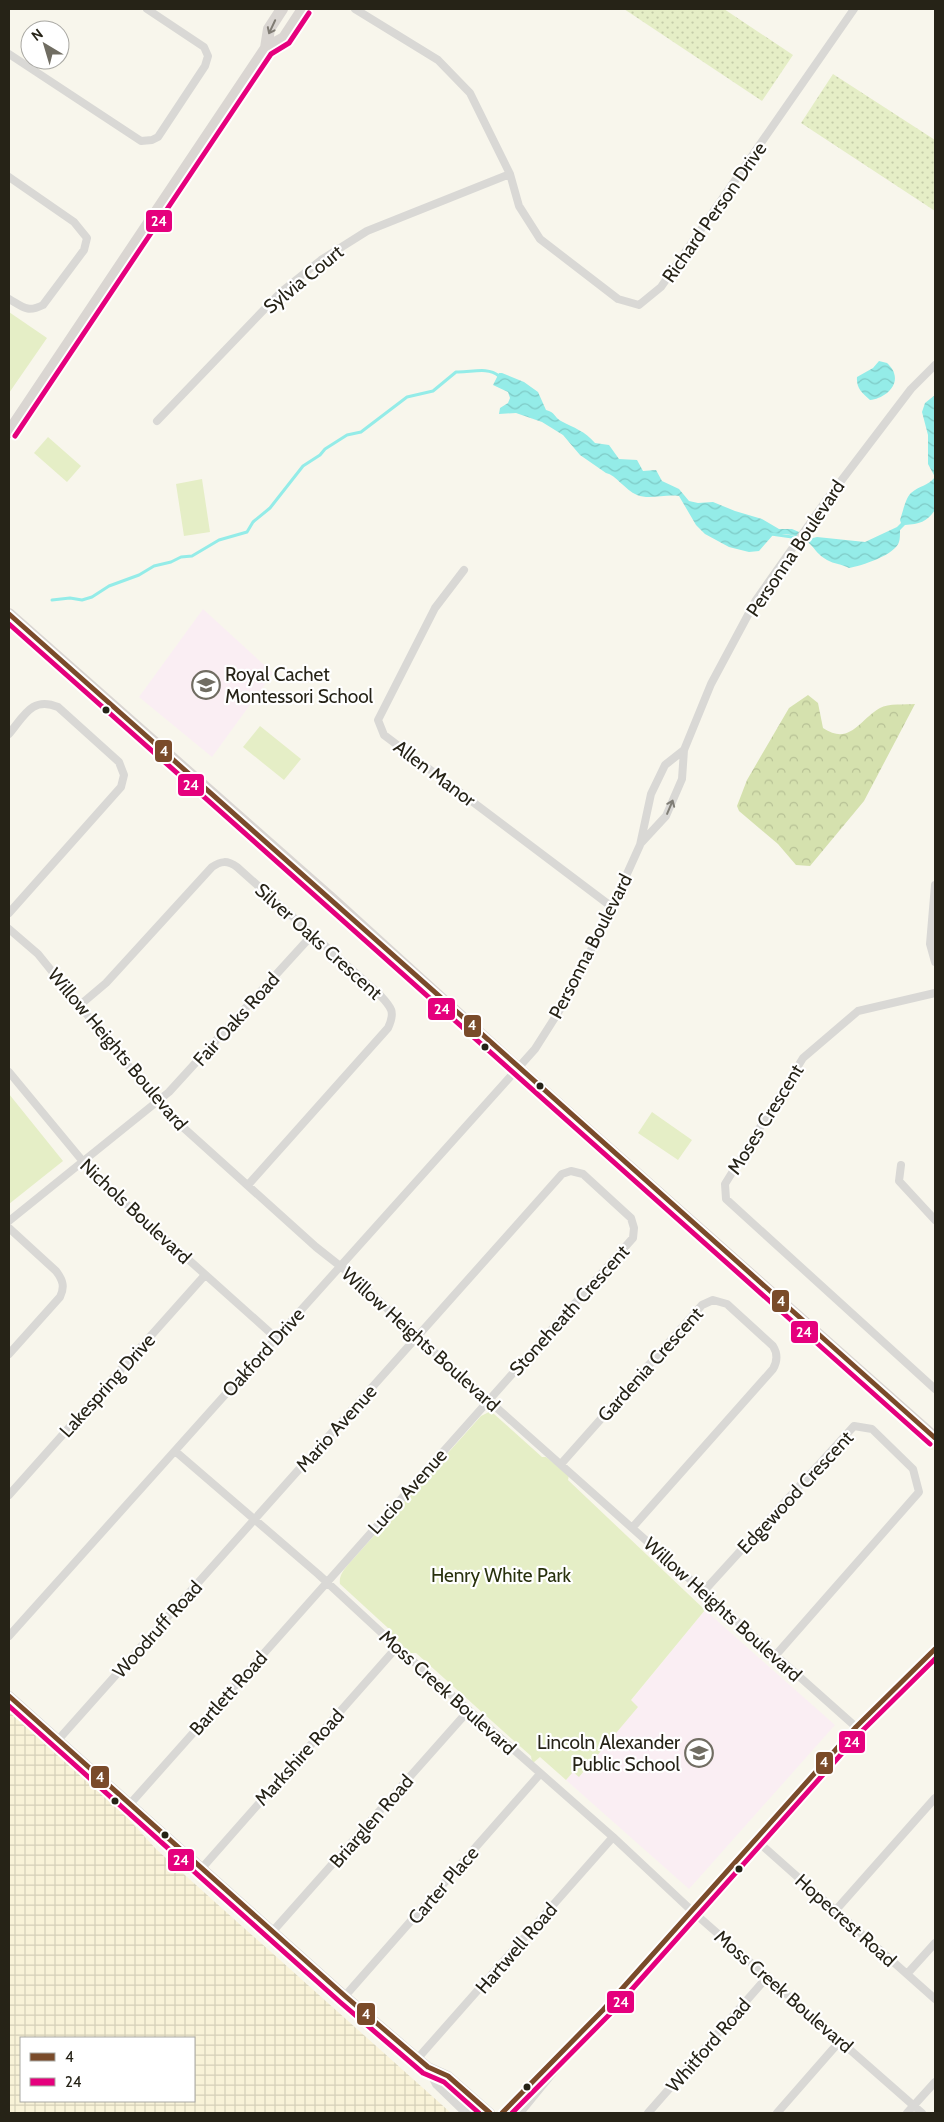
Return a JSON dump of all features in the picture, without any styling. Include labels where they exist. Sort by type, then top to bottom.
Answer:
[{"type":"main road","points":[[9,432],[266,48],[269,29],[282,9]]},
{"type":"main road","points":[[266,48],[284,38],[303,9]]},
{"type":"main road","points":[[9,614],[332,899],[519,1069],[935,1438]]},
{"type":"street","points":[[9,54],[140,141],[152,140],[158,138],[206,66],[208,56],[204,47],[147,9]]},
{"type":"street","name":"Richard Person Drive","points":[[355,9],[438,60],[470,93],[510,174],[519,206],[540,240],[618,299],[638,305],[661,288],[854,9]]},
{"type":"street","name":"Sylvia Court","points":[[157,421],[281,292],[322,260],[367,231],[510,174]]},
{"type":"street","points":[[9,178],[74,222],[87,238],[84,250],[43,305],[26,310],[9,298]]},
{"type":"street","name":"Personna Boulevard","points":[[640,844],[666,816],[682,779],[684,750],[711,684],[756,600],[825,502],[911,389],[935,365]]},
{"type":"street","name":"Allen Manor","points":[[464,570],[435,608],[378,720],[384,735],[612,907]]},
{"type":"street","points":[[9,734],[32,707],[42,703],[49,703],[58,707],[119,762],[124,776],[121,787],[9,913]]},
{"type":"street","name":"Personna Boulevard","points":[[519,1069],[535,1049],[568,997],[640,844],[651,794],[665,765],[684,750]]},
{"type":"street","name":"Silver Oaks Crescent","points":[[80,1005],[113,977],[212,867],[224,861],[230,862],[236,867],[379,994],[392,1010],[392,1019],[388,1028],[248,1185]]},
{"type":"street","points":[[935,885],[930,944],[935,962]]},
{"type":"street","name":"Willow Heights Boulevard","points":[[9,929],[38,954],[157,1101],[176,1121],[856,1727]]},
{"type":"street","name":"Fair Oaks Road","points":[[9,1222],[157,1101],[191,1070],[313,934]]},
{"type":"street","name":"Moses Crescent","points":[[935,993],[858,1011],[804,1058],[725,1184],[726,1199],[935,1389]]},
{"type":"street","name":"Oakford Drive","points":[[9,1636],[275,1338],[519,1069]]},
{"type":"street","name":"Nichols Boulevard","points":[[9,1072],[82,1162],[106,1187],[275,1338]]},
{"type":"street","points":[[901,1165],[899,1182],[935,1220]]},
{"type":"street","name":"Stoneheath Crescent","points":[[416,1336],[562,1174],[571,1172],[582,1174],[631,1218],[634,1228],[633,1238],[488,1400]]},
{"type":"street","points":[[9,1228],[56,1271],[62,1279],[63,1285],[60,1297],[9,1354]]},
{"type":"street","name":"Lakespring Drive","points":[[9,1495],[205,1275]]},
{"type":"street","name":"Gardenia Crescent","points":[[561,1464],[702,1305],[714,1300],[727,1304],[773,1346],[776,1351],[776,1364],[773,1370],[632,1528]]},
{"type":"street","name":"Mario Avenue","points":[[255,1519],[416,1336]]},
{"type":"street","name":"Lucio Avenue","points":[[326,1582],[488,1400]]},
{"type":"street","name":"Edgewood Crescent","points":[[703,1592],[854,1426],[872,1429],[913,1469],[919,1492],[775,1656]]},
{"type":"street","name":"Moss Creek Boulevard","points":[[175,1451],[255,1519],[613,1837],[692,1911],[922,2113]]},
{"type":"street","name":"Woodruff Road","points":[[58,1740],[255,1519]]},
{"type":"street","name":"Bartlett Road","points":[[130,1804],[326,1582]]},
{"type":"street","name":"Markshire Road","points":[[202,1868],[397,1647]]},
{"type":"street","points":[[502,2113],[603,2010],[856,1727],[935,1649]]},
{"type":"street","points":[[9,1696],[345,1996],[428,2067],[448,2076],[490,2113]]},
{"type":"street","name":"Briarglen Road","points":[[273,1931],[469,1710]]},
{"type":"street","name":"Carter Place","points":[[345,1996],[540,1774]]},
{"type":"street","points":[[836,1911],[935,1798]]},
{"type":"street","name":"Hartwell Road","points":[[418,2058],[613,1837]]},
{"type":"street","name":"Hopecrest Road","points":[[756,1840],[935,1999]]},
{"type":"street","points":[[907,1974],[935,1943]]},
{"type":"street","name":"Whitford Road","points":[[648,2113],[768,1976]]},
{"type":"street","points":[[520,2113],[603,2010]]},
{"type":"street","points":[[776,2113],[840,2041]]},
{"type":"street","points":[[428,2067],[437,2084],[468,2113]]},
{"type":"street","points":[[907,2113],[935,2082]]},
{"type":"shaded area","name":"Royal Cachet Montessori School","points":[[203,609],[273,673],[212,757],[139,697]]},
{"type":"shaded area","name":"Lincoln Alexander Public School","points":[[705,1610],[835,1725],[689,1889],[566,1780]]},
{"type":"shaded area","points":[[9,1710],[112,1801],[156,1849],[451,2113],[9,2113]]},
{"type":"green space","points":[[624,9],[724,9],[793,55],[762,101]]},
{"type":"green space","points":[[833,74],[935,140],[935,211],[801,123]]},
{"type":"green space","points":[[9,312],[47,338],[9,393]]},
{"type":"green space","points":[[48,437],[81,466],[67,482],[34,453]]},
{"type":"green space","points":[[202,479],[210,532],[184,536],[176,484]]},
{"type":"green space","points":[[808,695],[818,703],[823,728],[832,733],[840,734],[854,729],[883,706],[915,704],[864,801],[810,866],[796,865],[778,844],[739,811],[737,806],[747,780],[789,708]]},
{"type":"green space","points":[[260,726],[301,759],[284,780],[243,747]]},
{"type":"green space","points":[[9,1094],[63,1161],[9,1204]]},
{"type":"green space","points":[[652,1112],[692,1140],[678,1160],[638,1133]]},
{"type":"green space","name":"Henry White Park","points":[[489,1412],[494,1414],[542,1457],[546,1457],[569,1475],[568,1480],[705,1610],[631,1700],[638,1707],[579,1777],[573,1772],[566,1780],[540,1757],[533,1763],[531,1756],[416,1653],[411,1653],[389,1634],[388,1628],[340,1584],[340,1577],[349,1564],[481,1416]]},
{"type":"water","points":[[879,361],[887,363],[892,369],[895,378],[894,383],[885,395],[870,400],[862,393],[857,377],[873,368]]},
{"type":"water","points":[[499,373],[524,382],[538,392],[546,410],[583,433],[595,443],[609,445],[619,459],[637,460],[643,471],[656,470],[662,481],[679,489],[689,501],[698,503],[713,502],[762,519],[779,529],[792,529],[813,538],[865,542],[897,527],[901,523],[900,520],[906,502],[911,493],[929,483],[935,477],[935,510],[922,522],[905,525],[900,530],[899,542],[891,551],[869,562],[849,568],[827,560],[802,538],[792,535],[773,535],[759,551],[749,552],[729,547],[705,534],[696,525],[679,496],[647,497],[637,495],[628,490],[610,474],[580,455],[563,435],[542,422],[516,413],[499,414],[500,408],[508,403],[510,398],[508,392],[493,385]]},
{"type":"water","points":[[935,395],[935,477],[928,464],[928,435],[922,412],[925,403]]},
{"type":"waterway","points":[[52,600],[70,598],[82,600],[92,597],[109,586],[139,575],[154,566],[171,562],[181,557],[192,556],[219,540],[247,532],[253,522],[270,508],[303,466],[347,435],[361,432],[407,397],[433,391],[456,372],[489,371],[499,376]]},
{"type":"waterway","points":[[771,534],[799,538]]},
{"type":"transit line","name":"24","points":[[15,436],[271,54],[289,43],[309,13]]},
{"type":"transit line","name":"4","points":[[9,614],[935,1438]]},
{"type":"transit line","name":"24","points":[[9,624],[930,1444]]},
{"type":"transit line","name":"4","points":[[502,2113],[603,2010],[856,1727],[935,1649]]},
{"type":"transit line","name":"24","points":[[512,2113],[609,2015],[861,1732],[935,1659]]},
{"type":"transit line","name":"4","points":[[9,1696],[345,1996],[428,2067],[448,2076],[490,2113]]},
{"type":"transit line","name":"24","points":[[9,1706],[340,2002],[423,2073],[444,2082],[479,2113]]},
{"type":"place","name":"Royal Cachet Montessori School","points":[[206,685]]},
{"type":"place","name":"Lincoln Alexander Public School","points":[[699,1753]]}]
